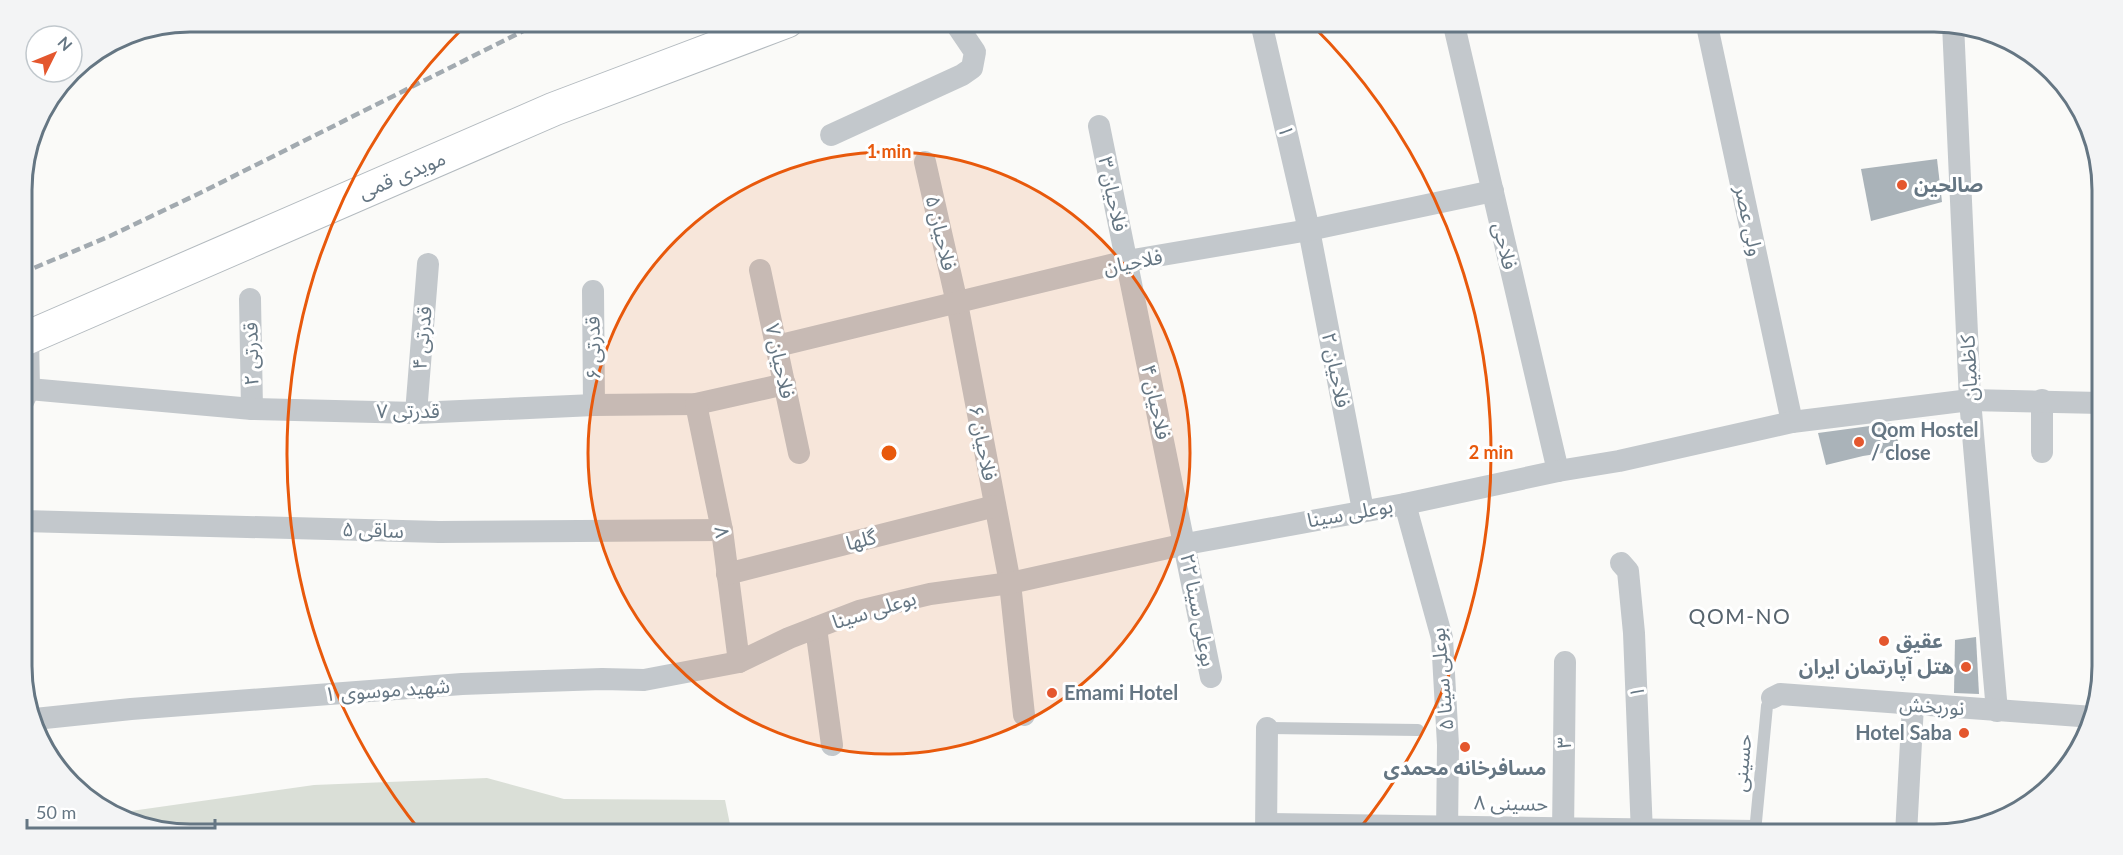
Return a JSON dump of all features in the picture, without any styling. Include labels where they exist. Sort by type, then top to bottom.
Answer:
[{"type":"street","name":"مویدی قمی","points":[[32,336],[554,109],[758,32]]},
{"type":"street","points":[[831,135],[962,75],[972,68],[975,52],[961,32]]},
{"type":"street","name":"۱","points":[[1263,32],[1309,230]]},
{"type":"street","name":"فلاحی","points":[[1456,32],[1558,471]]},
{"type":"street","name":"ولی عصر","points":[[1708,32],[1792,422]]},
{"type":"street","name":"کاظمیان","points":[[1953,33],[1970,400],[1997,711]]},
{"type":"street","name":"فلاحیان ۳","points":[[1099,126],[1127,261]]},
{"type":"street","name":"فلاحیان ۵","points":[[925,162],[957,303]]},
{"type":"street","name":"فلاحیان","points":[[777,346],[1127,261],[1309,230],[1492,191]]},
{"type":"street","name":"فلاحیان ۲","points":[[1309,230],[1363,510]]},
{"type":"street","name":"فلاحیان ۴","points":[[1127,261],[1185,544]]},
{"type":"street","name":"قدرتی ۴","points":[[416,413],[428,264]]},
{"type":"street","name":"فلاحیان ۷","points":[[760,270],[799,453]]},
{"type":"street","name":"قدرتی ۶","points":[[593,291],[594,405]]},
{"type":"street","name":"قدرتی ۲","points":[[250,299],[252,409]]},
{"type":"street","name":"فلاحیان ۶","points":[[957,303],[1010,583],[1024,715]]},
{"type":"street","name":"قدرتی ۷","points":[[32,396],[252,409],[416,413],[594,405],[696,404],[785,384]]},
{"type":"street","name":"بوعلی سینا","points":[[739,662],[789,638],[859,611],[930,594],[1010,583],[1185,544],[1405,504],[1558,471],[1619,461],[1792,422],[1970,400],[2042,400],[2092,403]]},
{"type":"street","points":[[2042,400],[2042,452]]},
{"type":"street","name":"۸","points":[[696,404],[722,530],[739,662]]},
{"type":"street","name":"بوعلی سینا ۵","points":[[1405,504],[1442,638],[1448,745],[1448,823]]},
{"type":"street","name":"گلها","points":[[727,574],[995,506]]},
{"type":"street","name":"ساقی ۵","points":[[32,520],[439,532],[722,530]]},
{"type":"street","name":"بوعلی سینا ۲۲","points":[[1185,544],[1211,677]]},
{"type":"street","name":"۱","points":[[1621,563],[1628,571],[1634,633],[1643,823]]},
{"type":"street","points":[[816,628],[832,744]]},
{"type":"street","name":"شهید موسوی ۱","points":[[41,718],[131,709],[462,684],[602,679],[644,680],[739,662]]},
{"type":"street","name":"۳","points":[[1563,823],[1565,662]]},
{"type":"street","name":"نوربخش","points":[[1772,698],[1780,694],[2083,716]]},
{"type":"street","points":[[1907,823],[1913,705]]},
{"type":"street","points":[[1266,823],[1267,728]]},
{"type":"lane","name":"حسینی","points":[[1756,823],[1767,706],[1772,698]]},
{"type":"lane","points":[[1267,728],[1418,730]]},
{"type":"shaded area","points":[[487,778],[564,799],[725,800],[730,824],[190,824],[159,820],[130,811],[314,785]]},
{"type":"building","name":"صالحین","points":[[1937,159],[1942,202],[1871,221],[1861,169]]},
{"type":"building","name":"Qom Hostel / close","points":[[1892,423],[1901,450],[1826,465],[1818,433]]},
{"type":"building","name":"هتل آپارتمان ایران","points":[[1976,637],[1979,694],[1954,693],[1955,640]]},
{"type":"railway","points":[[32,269],[110,236],[200,193],[521,32]]},
{"type":"place","name":"صالحین","points":[[1902,185]]},
{"type":"place","name":"Qom Hostel / close","points":[[1859,442]]},
{"type":"place","name":"عقیق","points":[[1884,641]]},
{"type":"place","name":"هتل آپارتمان ایران","points":[[1966,667]]},
{"type":"place","name":"Emami Hotel","points":[[1052,693]]},
{"type":"place","name":"Hotel Saba","points":[[1964,733]]},
{"type":"place","name":"مسافرخانه محمدی","points":[[1465,747]]},
{"type":"district","name":"QOM-NO","points":[[1740,617]]}]
